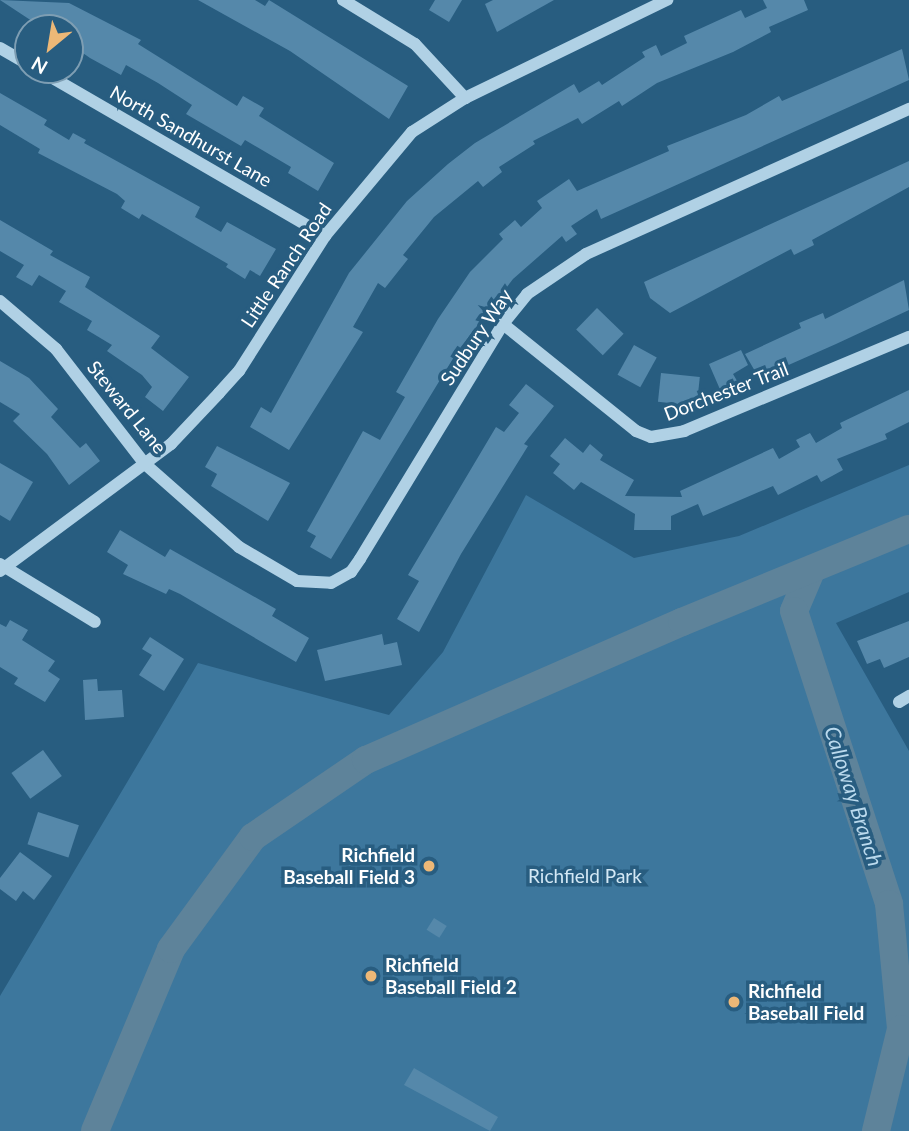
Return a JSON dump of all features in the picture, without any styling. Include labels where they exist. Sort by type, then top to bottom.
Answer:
[{"type":"street","points":[[344,0],[415,44],[465,98]]},
{"type":"street","name":"Little Ranch Road","points":[[1,567],[171,444],[239,371],[325,236],[412,132],[465,98],[667,0]]},
{"type":"street","name":"North Sandhurst Lane","points":[[63,84],[325,236]]},
{"type":"street","name":"Sudbury Way","points":[[297,581],[331,583],[351,572],[503,324],[527,293],[586,254],[909,109]]},
{"type":"street","name":"Steward Lane","points":[[0,301],[56,349],[145,464],[239,547],[297,581]]},
{"type":"street","name":"Dorchester Trail","points":[[503,324],[636,431],[651,437],[684,432],[909,337]]},
{"type":"street","points":[[1,567],[94,622]]},
{"type":"green space","name":"Richfield Park","points":[[909,465],[909,592],[836,623],[909,751],[909,1131],[0,1131],[0,996],[198,663],[389,715],[443,652],[526,495],[634,558],[739,536]]},
{"type":"building","points":[[0,0],[69,3],[141,40],[138,44],[237,106],[243,96],[264,108],[259,116],[334,163],[318,191],[288,173],[291,167],[245,140],[241,146],[186,114],[192,105],[158,83],[126,65],[121,75],[84,54],[84,14],[21,14]]},
{"type":"building","points":[[198,0],[255,0],[265,6],[269,0],[408,86],[389,119],[290,51]]},
{"type":"building","points":[[435,0],[462,0],[449,22],[429,10]]},
{"type":"building","points":[[493,0],[554,0],[497,32],[485,4]]},
{"type":"building","points":[[763,0],[804,0],[808,10],[769,27],[771,32],[733,52],[657,83],[622,106],[619,101],[582,124],[578,118],[533,141],[535,144],[499,167],[502,172],[483,187],[478,181],[434,217],[403,255],[408,259],[385,288],[378,283],[353,327],[363,332],[289,450],[250,427],[261,407],[271,413],[349,273],[407,201],[448,164],[475,143],[574,84],[579,93],[599,81],[602,85],[645,57],[642,52],[656,45],[661,56],[687,43],[684,36],[741,10],[745,18],[767,8]]},
{"type":"building","points":[[902,49],[909,80],[601,219],[597,209],[571,226],[577,234],[566,242],[562,236],[513,279],[457,352],[331,559],[310,547],[316,536],[307,531],[363,431],[380,440],[405,397],[396,392],[438,319],[470,272],[503,239],[499,234],[515,220],[521,227],[542,208],[537,201],[569,179],[577,191],[669,151],[667,146],[746,115],[779,96],[782,101]]},
{"type":"building","points":[[0,93],[47,120],[44,125],[69,140],[73,133],[86,140],[84,143],[200,207],[195,217],[221,232],[227,222],[276,249],[260,276],[250,270],[245,279],[226,267],[228,264],[142,214],[139,219],[121,208],[125,201],[117,194],[38,153],[40,149],[0,125]]},
{"type":"building","points":[[909,161],[909,187],[812,240],[814,245],[794,255],[791,249],[670,313],[650,298],[644,282]]},
{"type":"building","points":[[0,220],[53,251],[50,255],[90,277],[85,287],[160,336],[151,348],[189,377],[163,411],[145,397],[152,387],[142,375],[107,351],[112,345],[87,330],[92,321],[59,302],[66,291],[39,275],[32,286],[16,277],[24,265],[0,251]]},
{"type":"building","points":[[904,280],[909,310],[836,344],[759,378],[745,354],[801,328],[799,323],[823,313],[825,319]]},
{"type":"building","points":[[597,308],[624,334],[603,355],[576,330]]},
{"type":"building","points":[[634,345],[657,358],[640,387],[618,375]]},
{"type":"building","points":[[741,350],[748,365],[733,374],[740,386],[722,394],[709,364]]},
{"type":"building","points":[[0,361],[29,378],[58,409],[51,417],[80,448],[86,443],[100,461],[69,485],[47,454],[13,421],[20,414],[0,402]]},
{"type":"building","points":[[661,373],[700,377],[697,406],[658,402]]},
{"type":"building","points":[[526,384],[554,406],[524,444],[528,446],[461,554],[419,632],[397,619],[419,581],[408,575],[496,427],[504,432],[519,413],[509,405]]},
{"type":"building","points":[[909,390],[909,422],[885,434],[887,439],[837,459],[843,470],[821,482],[817,475],[778,495],[773,486],[703,516],[698,504],[671,516],[671,530],[634,530],[635,514],[581,482],[574,490],[553,473],[560,464],[550,456],[565,438],[583,453],[590,444],[603,455],[600,460],[634,480],[625,496],[682,497],[680,491],[773,448],[779,459],[800,447],[796,440],[810,433],[816,443],[842,428],[840,423]]},
{"type":"building","points":[[217,446],[290,483],[268,521],[211,486],[217,474],[205,467]]},
{"type":"building","points":[[0,463],[33,482],[10,521],[0,515]]},
{"type":"building","points":[[120,530],[165,557],[170,549],[276,609],[272,616],[309,638],[296,662],[180,594],[169,589],[166,594],[123,574],[128,565],[107,552]]},
{"type":"building","points":[[10,620],[28,630],[22,640],[55,661],[48,671],[60,679],[45,702],[14,684],[18,678],[0,667],[0,624],[6,627]]},
{"type":"building","points":[[909,621],[909,657],[884,668],[880,659],[867,664],[857,641]]},
{"type":"building","points":[[382,634],[384,645],[397,642],[402,665],[325,681],[317,650]]},
{"type":"building","points":[[150,637],[184,659],[164,691],[139,675],[152,655],[142,649]]},
{"type":"building","points":[[97,679],[98,691],[122,690],[124,717],[85,720],[83,680]]},
{"type":"building","points":[[43,750],[62,776],[30,799],[11,773]]},
{"type":"building","points":[[38,812],[79,825],[68,858],[27,844]]},
{"type":"building","points":[[20,852],[52,876],[34,900],[23,891],[16,901],[0,889],[0,878]]},
{"type":"building","points":[[434,918],[447,926],[439,938],[427,930]]},
{"type":"building","points":[[414,1068],[498,1117],[490,1131],[404,1085]]},
{"type":"waterway","points":[[95,1131],[171,949],[253,837],[366,760],[682,622],[909,529]]},
{"type":"waterway","name":"Calloway Branch","points":[[811,571],[794,611],[889,904],[901,1029],[876,1131]]},
{"type":"place","name":"Richfield Baseball Field 3","points":[[429,866]]},
{"type":"place","name":"Richfield Baseball Field 2","points":[[371,976]]},
{"type":"place","name":"Richfield Baseball Field","points":[[734,1002]]}]
